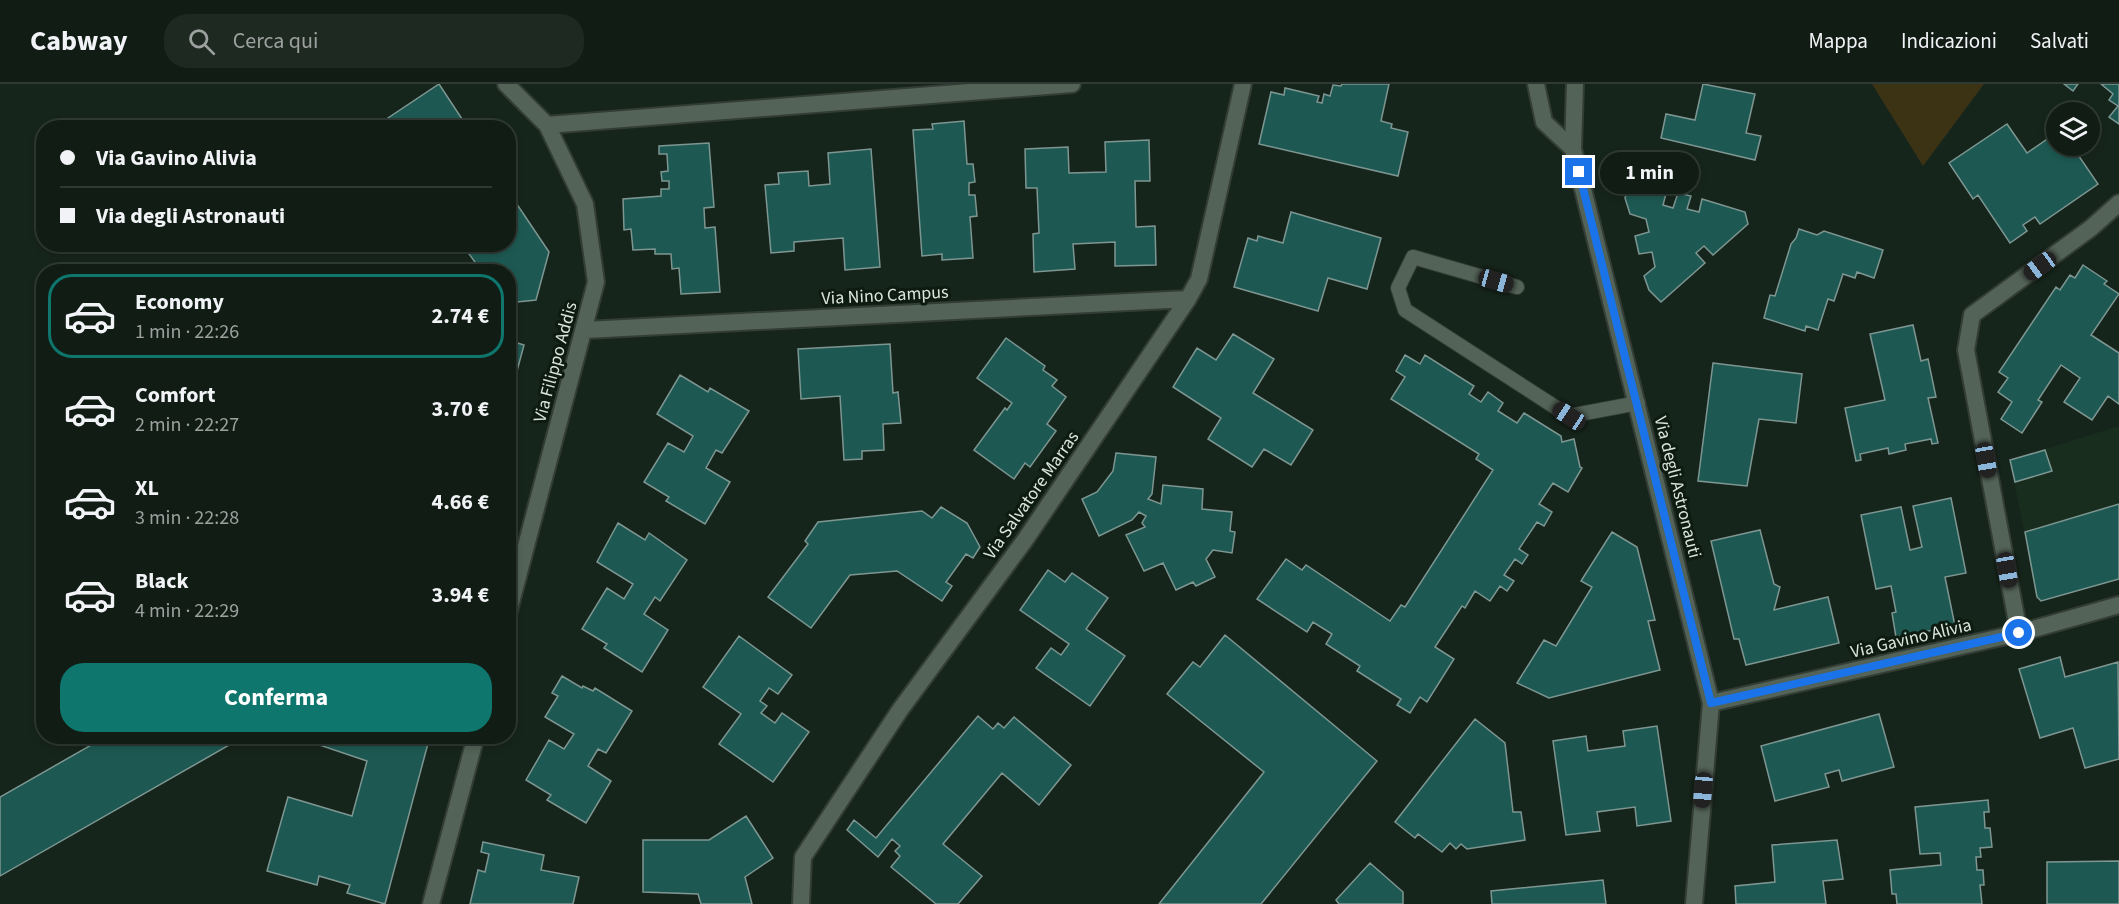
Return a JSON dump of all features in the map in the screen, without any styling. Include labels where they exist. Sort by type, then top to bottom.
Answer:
[{"type":"street","name":"Via Filippo Addis","points":[[506,84],[547,125],[585,204],[596,282],[516,584]]},
{"type":"street","points":[[547,125],[1072,84]]},
{"type":"street","name":"Via Salvatore Marras","points":[[801,904],[803,857],[900,710],[1025,540],[1188,299],[1199,279],[1243,84]]},
{"type":"street","points":[[1536,84],[1544,122],[1573,149]]},
{"type":"street","name":"Via degli Astronauti","points":[[1575,84],[1573,149],[1711,703],[1694,904]]},
{"type":"street","points":[[2019,633],[1966,350],[1972,315],[2091,228],[2119,203]]},
{"type":"street","name":"Via Nino Campus","points":[[585,330],[1188,299]]},
{"type":"street","name":"Via Gavino Alivia","points":[[1711,703],[2019,633],[2119,605]]},
{"type":"street","points":[[430,904],[474,744]]},
{"type":"lane","points":[[1517,287],[1413,257],[1398,288],[1406,310],[1569,416],[1638,403]]},
{"type":"shaded area","points":[[1872,84],[1984,84],[1923,166]]},
{"type":"shaded area","points":[[2119,426],[2119,579],[2041,601],[2037,597],[2010,460]]},
{"type":"building","points":[[439,84],[463,120],[385,120]]},
{"type":"building","points":[[1342,84],[1389,84],[1381,121],[1392,124],[1391,128],[1408,132],[1398,176],[1259,144],[1271,92],[1284,95],[1285,88],[1319,96],[1317,102],[1322,103],[1324,94],[1330,96],[1333,85],[1341,86]]},
{"type":"building","points":[[1703,84],[1755,94],[1746,133],[1761,136],[1755,160],[1661,138],[1666,114],[1695,120]]},
{"type":"building","points":[[2064,84],[2078,84],[2073,91]]},
{"type":"building","points":[[2101,84],[2119,84],[2119,124],[2109,117],[2118,106],[2109,100],[2113,94]]},
{"type":"building","points":[[964,121],[967,164],[973,164],[975,182],[969,183],[969,195],[975,195],[977,216],[970,217],[973,258],[942,260],[942,254],[922,256],[913,130],[933,129],[932,124]]},
{"type":"building","points":[[2007,124],[2027,153],[2046,140],[2046,156],[2079,156],[2098,184],[2040,224],[2035,217],[2023,225],[2027,231],[2010,243],[1978,195],[1973,199],[1949,163]]},
{"type":"building","points":[[1149,140],[1150,181],[1135,181],[1136,227],[1155,226],[1156,265],[1115,266],[1115,242],[1073,244],[1075,269],[1034,272],[1033,234],[1039,233],[1037,188],[1026,188],[1025,149],[1068,147],[1069,173],[1106,172],[1105,142]]},
{"type":"building","points":[[709,143],[714,207],[704,208],[705,228],[715,227],[720,292],[681,294],[679,268],[672,269],[671,254],[655,254],[655,249],[633,250],[631,229],[624,230],[623,199],[661,196],[661,189],[669,189],[669,181],[662,181],[661,172],[668,171],[667,154],[659,154],[659,146]]},
{"type":"building","points":[[871,149],[880,267],[845,270],[843,238],[794,242],[794,251],[771,253],[765,185],[779,184],[778,173],[808,171],[809,186],[830,184],[828,153]]},
{"type":"building","points":[[1630,179],[1667,190],[1663,205],[1673,208],[1678,193],[1691,196],[1687,209],[1699,212],[1702,199],[1745,212],[1748,224],[1713,255],[1704,246],[1696,253],[1705,263],[1661,302],[1649,290],[1644,276],[1655,267],[1652,252],[1639,254],[1635,236],[1649,232],[1646,219],[1630,214],[1625,198]]},
{"type":"building","points":[[516,203],[549,252],[536,300],[517,302],[516,264],[476,264],[468,252],[516,252]]},
{"type":"building","points":[[1291,212],[1381,238],[1367,289],[1328,278],[1318,311],[1234,287],[1248,238],[1257,241],[1258,236],[1283,243]]},
{"type":"building","points":[[1799,229],[1817,235],[1824,231],[1883,250],[1874,278],[1857,272],[1855,278],[1843,274],[1834,301],[1828,299],[1818,330],[1806,326],[1805,331],[1764,318],[1770,295],[1775,296],[1791,244]]},
{"type":"building","points":[[2083,265],[2107,281],[2104,284],[2119,294],[2091,335],[2119,353],[2119,404],[2108,396],[2092,420],[2064,402],[2080,378],[2061,365],[2038,400],[2042,402],[2022,433],[2001,419],[2012,402],[1998,392],[2008,378],[1999,372],[2056,287],[2060,290],[2070,275],[2075,278]]},
{"type":"building","points":[[1913,325],[1921,361],[1928,359],[1936,397],[1928,398],[1938,443],[1932,444],[1931,439],[1905,444],[1906,450],[1889,454],[1888,448],[1860,454],[1861,460],[1856,461],[1845,408],[1885,400],[1870,334]]},
{"type":"building","points":[[1233,334],[1274,359],[1253,393],[1313,430],[1291,465],[1264,449],[1252,467],[1208,439],[1221,418],[1173,387],[1197,348],[1216,360]]},
{"type":"building","points":[[1006,338],[1045,366],[1043,370],[1057,380],[1052,386],[1066,397],[1047,424],[1056,431],[1030,467],[1025,463],[1014,479],[974,450],[1005,408],[1007,410],[1012,403],[977,378]]},
{"type":"building","points":[[516,342],[524,345],[516,375]]},
{"type":"building","points":[[890,344],[893,393],[898,392],[901,423],[883,424],[884,450],[862,451],[862,459],[844,460],[840,396],[801,399],[798,349]]},
{"type":"building","points":[[1405,355],[1420,364],[1425,355],[1474,386],[1469,394],[1481,402],[1488,392],[1503,403],[1498,411],[1517,423],[1524,413],[1561,436],[1562,442],[1574,439],[1582,468],[1568,492],[1553,483],[1539,504],[1552,512],[1544,526],[1537,522],[1519,549],[1528,555],[1522,564],[1515,559],[1504,575],[1514,581],[1507,591],[1500,586],[1490,601],[1475,591],[1465,608],[1462,606],[1435,647],[1454,659],[1427,702],[1420,697],[1410,713],[1397,705],[1401,699],[1357,671],[1360,666],[1326,644],[1332,634],[1313,622],[1307,632],[1257,599],[1286,559],[1302,570],[1306,565],[1390,621],[1401,605],[1405,607],[1493,470],[1476,459],[1479,454],[1391,399],[1405,377],[1396,371]]},
{"type":"building","points":[[1713,363],[1802,374],[1796,423],[1759,419],[1747,486],[1698,481]]},
{"type":"building","points":[[680,375],[708,392],[710,388],[749,411],[722,453],[716,450],[706,468],[730,482],[705,524],[666,501],[669,497],[644,482],[668,443],[684,452],[693,436],[657,414]]},
{"type":"building","points":[[2045,450],[2052,471],[2015,482],[2010,460]]},
{"type":"building","points":[[1116,453],[1156,457],[1152,494],[1148,499],[1161,504],[1163,485],[1203,489],[1202,509],[1232,512],[1230,531],[1235,532],[1232,553],[1213,550],[1206,559],[1215,577],[1196,586],[1193,582],[1176,590],[1163,563],[1144,571],[1126,535],[1145,527],[1142,523],[1146,516],[1139,512],[1132,520],[1099,536],[1082,499],[1097,492],[1113,471]]},
{"type":"building","points":[[1951,498],[1966,573],[1945,577],[1955,626],[1896,637],[1892,613],[1896,612],[1891,586],[1876,589],[1861,515],[1901,507],[1910,550],[1922,547],[1913,506]]},
{"type":"building","points":[[2119,504],[2119,579],[2041,601],[2037,597],[2025,532]]},
{"type":"building","points":[[941,507],[967,523],[980,547],[973,558],[966,554],[946,582],[952,586],[942,601],[897,571],[850,575],[811,628],[768,597],[808,544],[805,541],[818,522],[922,511],[932,518]]},
{"type":"building","points":[[618,523],[645,540],[649,533],[687,560],[660,601],[655,597],[644,614],[668,630],[642,672],[604,648],[607,644],[582,629],[607,588],[624,599],[633,584],[597,562]]},
{"type":"building","points":[[1760,530],[1774,584],[1780,587],[1774,610],[1828,597],[1839,643],[1746,665],[1739,639],[1734,639],[1711,541]]},
{"type":"building","points":[[1612,532],[1637,547],[1655,620],[1648,621],[1660,670],[1549,698],[1517,683],[1544,640],[1556,646],[1592,587],[1581,581]]},
{"type":"building","points":[[1048,570],[1065,582],[1072,573],[1108,598],[1086,629],[1125,656],[1090,706],[1036,668],[1051,648],[1061,655],[1069,644],[1020,610]]},
{"type":"building","points":[[1225,635],[1377,761],[1261,904],[1159,904],[1264,772],[1167,694],[1193,662],[1200,667]]},
{"type":"building","points":[[739,636],[792,675],[778,694],[769,688],[760,701],[767,706],[761,713],[775,723],[782,713],[809,732],[773,782],[719,744],[741,714],[703,687]]},
{"type":"building","points":[[2060,657],[2065,677],[2118,662],[2119,759],[2085,768],[2073,728],[2040,738],[2019,669]]},
{"type":"building","points":[[562,676],[582,688],[583,686],[593,691],[595,688],[632,711],[606,753],[598,749],[588,766],[611,781],[586,823],[547,800],[551,795],[526,780],[549,740],[564,749],[574,734],[545,717],[558,696],[552,693]]},
{"type":"building","points":[[1879,714],[1894,767],[1842,781],[1839,770],[1825,774],[1829,787],[1775,801],[1761,746]]},
{"type":"building","points":[[978,716],[993,729],[998,723],[1004,728],[1014,717],[1071,765],[1039,805],[1002,773],[943,844],[982,876],[958,904],[936,904],[891,867],[900,856],[895,851],[900,846],[892,839],[878,857],[847,830],[854,820],[876,838]]},
{"type":"building","points":[[1475,719],[1505,743],[1513,812],[1521,812],[1525,840],[1467,849],[1461,844],[1456,849],[1450,843],[1442,852],[1418,834],[1415,838],[1395,822]]},
{"type":"building","points":[[1657,726],[1671,821],[1637,826],[1635,807],[1597,812],[1600,831],[1566,835],[1553,741],[1586,736],[1588,751],[1625,746],[1623,731]]},
{"type":"building","points":[[93,744],[231,744],[0,876],[0,797]]},
{"type":"building","points":[[317,744],[428,744],[385,904],[347,893],[350,885],[319,876],[317,885],[267,871],[288,797],[352,816],[367,761]]},
{"type":"building","points":[[1988,800],[1989,812],[1984,812],[1985,828],[1990,828],[1992,847],[1980,848],[1981,857],[1976,857],[1977,870],[1983,870],[1984,885],[1980,885],[1982,904],[1897,904],[1896,894],[1892,894],[1890,870],[1941,865],[1940,853],[1920,854],[1915,807]]},
{"type":"building","points":[[746,816],[773,858],[745,877],[752,904],[701,904],[698,894],[643,892],[643,840],[709,840]]},
{"type":"building","points":[[1837,840],[1843,879],[1823,881],[1826,904],[1736,904],[1735,886],[1775,882],[1772,845]]},
{"type":"building","points":[[483,842],[544,855],[541,870],[579,877],[573,904],[470,904],[478,870],[485,872],[489,854],[481,852]]},
{"type":"building","points":[[2119,861],[2119,904],[2047,904],[2047,862]]},
{"type":"building","points":[[1370,863],[1403,892],[1403,904],[1339,904],[1336,900]]},
{"type":"building","points":[[1603,880],[1606,904],[1492,904],[1491,891]]},
{"type":"route","points":[[1579,172],[1711,703],[2019,633]]}]
